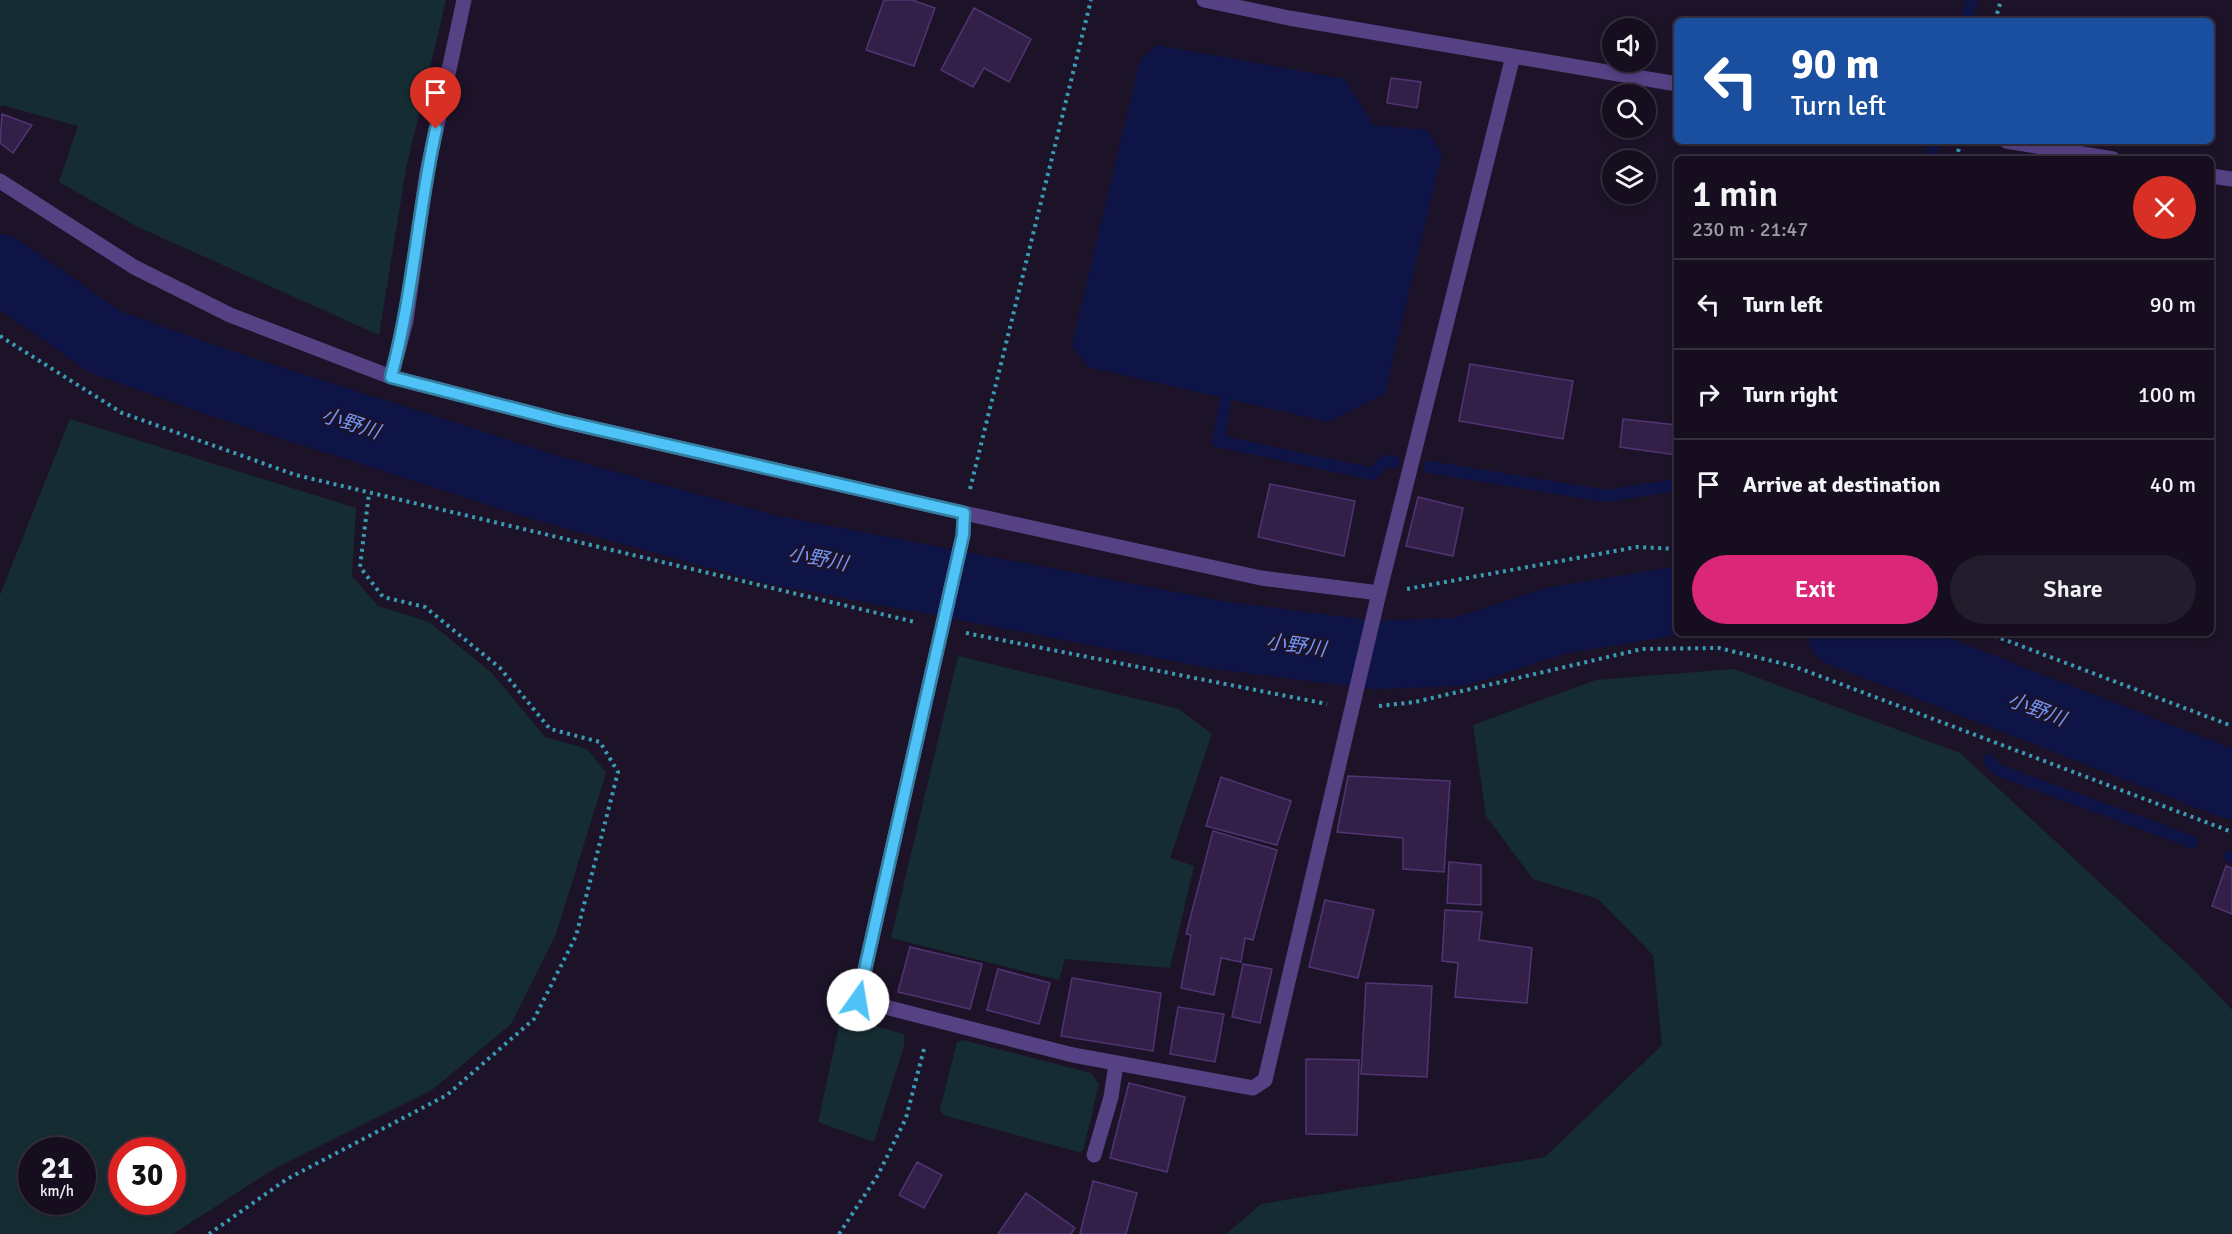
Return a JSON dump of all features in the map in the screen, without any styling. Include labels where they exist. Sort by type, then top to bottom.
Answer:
[{"type":"street","points":[[391,377],[406,321],[427,172],[464,0]]},
{"type":"street","points":[[1204,0],[1289,18],[1674,83]]},
{"type":"street","points":[[964,513],[963,535],[858,1000],[1116,1064],[1253,1088],[1265,1080],[1379,593],[1514,56]]},
{"type":"street","points":[[2024,144],[2095,156]]},
{"type":"street","points":[[2214,176],[2232,179]]},
{"type":"street","points":[[0,181],[134,267],[177,289],[230,315],[391,377],[562,421],[1261,578],[1379,593]]},
{"type":"street","points":[[1094,1155],[1111,1097],[1116,1064]]},
{"type":"path","points":[[964,513],[1091,0]]},
{"type":"path","points":[[1996,18],[2001,0]]},
{"type":"path","points":[[0,336],[122,413],[296,475],[941,629],[1353,703],[1415,702],[1642,649],[1719,648],[1793,666],[2232,832]]},
{"type":"path","points":[[209,1234],[287,1179],[447,1095],[534,1019],[576,936],[618,772],[600,742],[550,729],[500,668],[426,607],[383,597],[360,567],[369,493]]},
{"type":"path","points":[[1379,593],[1637,547],[1674,549]]},
{"type":"path","points":[[1995,636],[2232,726]]},
{"type":"path","points":[[839,1234],[878,1175],[906,1118],[920,1063]]},
{"type":"shaded area","points":[[0,0],[446,0],[406,169],[379,335],[138,227],[59,182],[78,126],[2,105],[0,107]]},
{"type":"shaded area","points":[[1157,45],[1345,79],[1373,125],[1427,130],[1442,153],[1385,393],[1329,422],[1088,367],[1072,345],[1140,60]]},
{"type":"shaded area","points":[[70,419],[356,508],[352,576],[378,606],[429,622],[492,673],[545,737],[587,749],[606,773],[556,934],[511,1024],[432,1090],[277,1167],[173,1234],[0,1234],[0,595]]},
{"type":"shaded area","points":[[958,656],[1179,709],[1212,734],[1170,858],[1194,866],[1170,968],[1065,959],[1059,980],[891,938]]},
{"type":"shaded area","points":[[1734,669],[1960,753],[2193,969],[2232,1010],[2232,1234],[1226,1234],[1261,1204],[1545,1157],[1662,1045],[1653,955],[1598,899],[1533,879],[1486,816],[1473,725],[1596,680]]},
{"type":"shaded area","points":[[841,1017],[904,1034],[904,1046],[874,1142],[818,1122]]},
{"type":"shaded area","points":[[963,1040],[1091,1073],[1099,1084],[1083,1151],[1078,1152],[943,1115],[940,1110],[957,1042]]},
{"type":"building","points":[[884,0],[912,0],[935,8],[914,66],[866,50]]},
{"type":"building","points":[[974,8],[1031,39],[1009,82],[984,68],[973,87],[941,70]]},
{"type":"building","points":[[1391,78],[1421,82],[1417,108],[1387,103]]},
{"type":"building","points":[[2,114],[32,125],[13,153],[0,143]]},
{"type":"building","points":[[1470,364],[1573,381],[1563,439],[1459,421]]},
{"type":"building","points":[[1623,419],[1674,425],[1674,455],[1620,447]]},
{"type":"building","points":[[1270,484],[1355,501],[1344,556],[1258,537]]},
{"type":"building","points":[[1418,497],[1463,508],[1453,556],[1406,546]]},
{"type":"building","points":[[1348,776],[1450,781],[1444,872],[1403,869],[1403,838],[1337,832]]},
{"type":"building","points":[[1221,777],[1291,801],[1277,845],[1206,826]]},
{"type":"building","points":[[1213,831],[1277,850],[1253,940],[1245,938],[1241,962],[1221,958],[1214,995],[1181,988],[1191,935],[1186,934]]},
{"type":"building","points":[[1449,862],[1481,865],[1481,905],[1447,903]]},
{"type":"building","points":[[2226,866],[2232,868],[2232,914],[2212,906]]},
{"type":"building","points":[[1325,900],[1374,910],[1358,978],[1309,967]]},
{"type":"building","points":[[1445,910],[1482,912],[1479,940],[1532,948],[1527,1003],[1455,997],[1458,963],[1442,961]]},
{"type":"building","points":[[910,947],[982,964],[970,1009],[898,992]]},
{"type":"building","points":[[1243,964],[1272,969],[1260,1023],[1232,1017]]},
{"type":"building","points":[[998,969],[1050,983],[1039,1024],[987,1010]]},
{"type":"building","points":[[1072,978],[1161,993],[1153,1051],[1061,1036]]},
{"type":"building","points":[[1366,983],[1432,986],[1427,1077],[1361,1074]]},
{"type":"building","points":[[1178,1007],[1224,1014],[1215,1062],[1170,1054]]},
{"type":"building","points":[[1306,1059],[1359,1060],[1357,1135],[1306,1134]]},
{"type":"building","points":[[1129,1083],[1185,1097],[1167,1172],[1110,1158]]},
{"type":"building","points":[[917,1162],[942,1175],[924,1208],[899,1195]]},
{"type":"building","points":[[1093,1181],[1137,1193],[1126,1234],[1080,1234]]},
{"type":"building","points":[[1026,1193],[1075,1228],[1071,1234],[998,1234]]},
{"type":"waterway","points":[[1967,18],[1972,0]]},
{"type":"waterway","points":[[1931,156],[1934,144]]},
{"type":"waterway","name":"小野川","points":[[0,268],[105,342],[229,386],[554,490],[769,549],[1219,635],[1373,655],[1459,652],[1559,620],[1674,601]]},
{"type":"waterway","points":[[1226,399],[1218,441],[1372,474],[1386,461],[1394,462]]},
{"type":"waterway","points":[[1429,467],[1606,496],[1674,485]]},
{"type":"waterway","name":"小野川","points":[[1850,636],[2232,785]]},
{"type":"waterway","name":"小野川","points":[[1998,694],[2003,700]]},
{"type":"waterway","points":[[1989,760],[1998,770],[2192,842]]},
{"type":"route","points":[[436,129],[427,172],[406,321],[391,377],[562,421],[964,513],[963,535],[858,1000]]}]
